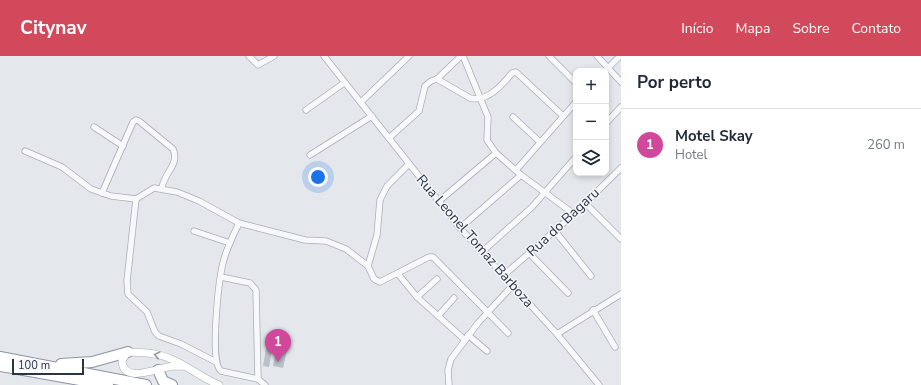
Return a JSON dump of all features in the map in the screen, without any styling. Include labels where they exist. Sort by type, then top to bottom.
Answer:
[{"type":"highway","points":[[36,368],[82,363],[128,352]]},
{"type":"highway","points":[[0,357],[36,368],[108,385]]},
{"type":"highway","points":[[0,366],[36,368],[146,385]]},
{"type":"highway","points":[[36,368],[65,385]]},
{"type":"highway","points":[[158,370],[163,381],[172,385]]},
{"type":"main road","points":[[184,366],[167,367],[139,374],[127,370],[122,365],[122,360],[128,352],[160,355],[184,366],[219,385]]},
{"type":"street","points":[[249,56],[258,65],[274,56]]},
{"type":"street","name":"Rua Leonel Tomaz Barboza","points":[[324,56],[438,202],[557,334],[600,385]]},
{"type":"street","points":[[361,102],[409,56]]},
{"type":"street","points":[[389,138],[420,111],[424,88],[429,82],[437,79],[462,56],[489,120],[486,138],[496,153],[545,194],[574,214]]},
{"type":"street","points":[[549,56],[573,80]]},
{"type":"street","points":[[597,56],[605,68]]},
{"type":"street","points":[[607,68],[620,56]]},
{"type":"street","points":[[437,79],[470,98],[480,99],[498,88],[512,73],[516,72],[563,116]]},
{"type":"street","points":[[609,72],[621,82]]},
{"type":"street","points":[[306,110],[344,83]]},
{"type":"street","points":[[516,170],[574,104]]},
{"type":"street","points":[[609,120],[621,107]]},
{"type":"street","points":[[310,155],[372,116]]},
{"type":"street","points":[[513,117],[540,142]]},
{"type":"street","points":[[102,193],[133,122],[136,120],[139,120],[173,149],[176,155],[175,162],[163,179],[162,188]]},
{"type":"street","points":[[94,127],[123,146]]},
{"type":"street","points":[[25,150],[62,167],[85,186],[102,193],[136,199],[150,190],[162,188],[199,201],[239,223],[305,240],[326,241],[346,249],[368,266],[374,279],[378,282],[398,274],[429,257],[433,257],[488,311],[508,333]]},
{"type":"street","points":[[438,202],[496,153]]},
{"type":"street","points":[[482,252],[545,194],[573,161]]},
{"type":"street","points":[[368,266],[377,235],[379,205],[382,195],[388,186],[409,164]]},
{"type":"street","name":"Rua do Bagaru","points":[[504,275],[574,214],[621,168]]},
{"type":"street","points":[[460,228],[521,175]]},
{"type":"street","points":[[136,199],[131,257],[127,281],[128,294],[147,312],[155,332],[159,336],[181,344],[216,362]]},
{"type":"street","points":[[585,203],[621,239]]},
{"type":"street","points":[[239,223],[224,257],[215,324],[216,362],[221,371],[258,379],[265,385]]},
{"type":"street","points":[[194,231],[230,243]]},
{"type":"street","points":[[555,231],[592,276]]},
{"type":"street","points":[[529,253],[568,293]]},
{"type":"street","points":[[398,274],[417,297],[438,316],[486,352]]},
{"type":"street","points":[[221,277],[250,283],[256,290],[258,379]]},
{"type":"street","points":[[417,297],[437,279]]},
{"type":"street","points":[[449,385],[449,362],[488,311],[513,285]]},
{"type":"street","points":[[557,334],[593,310],[621,294]]},
{"type":"street","points":[[438,316],[454,298]]},
{"type":"street","points":[[593,310],[615,347]]},
{"type":"building","points":[[268,337],[274,338],[269,367],[263,366]]},
{"type":"building","points":[[278,339],[289,341],[283,368],[273,366]]},
{"type":"place","name":"Motel Skay","points":[[278,362]]}]
